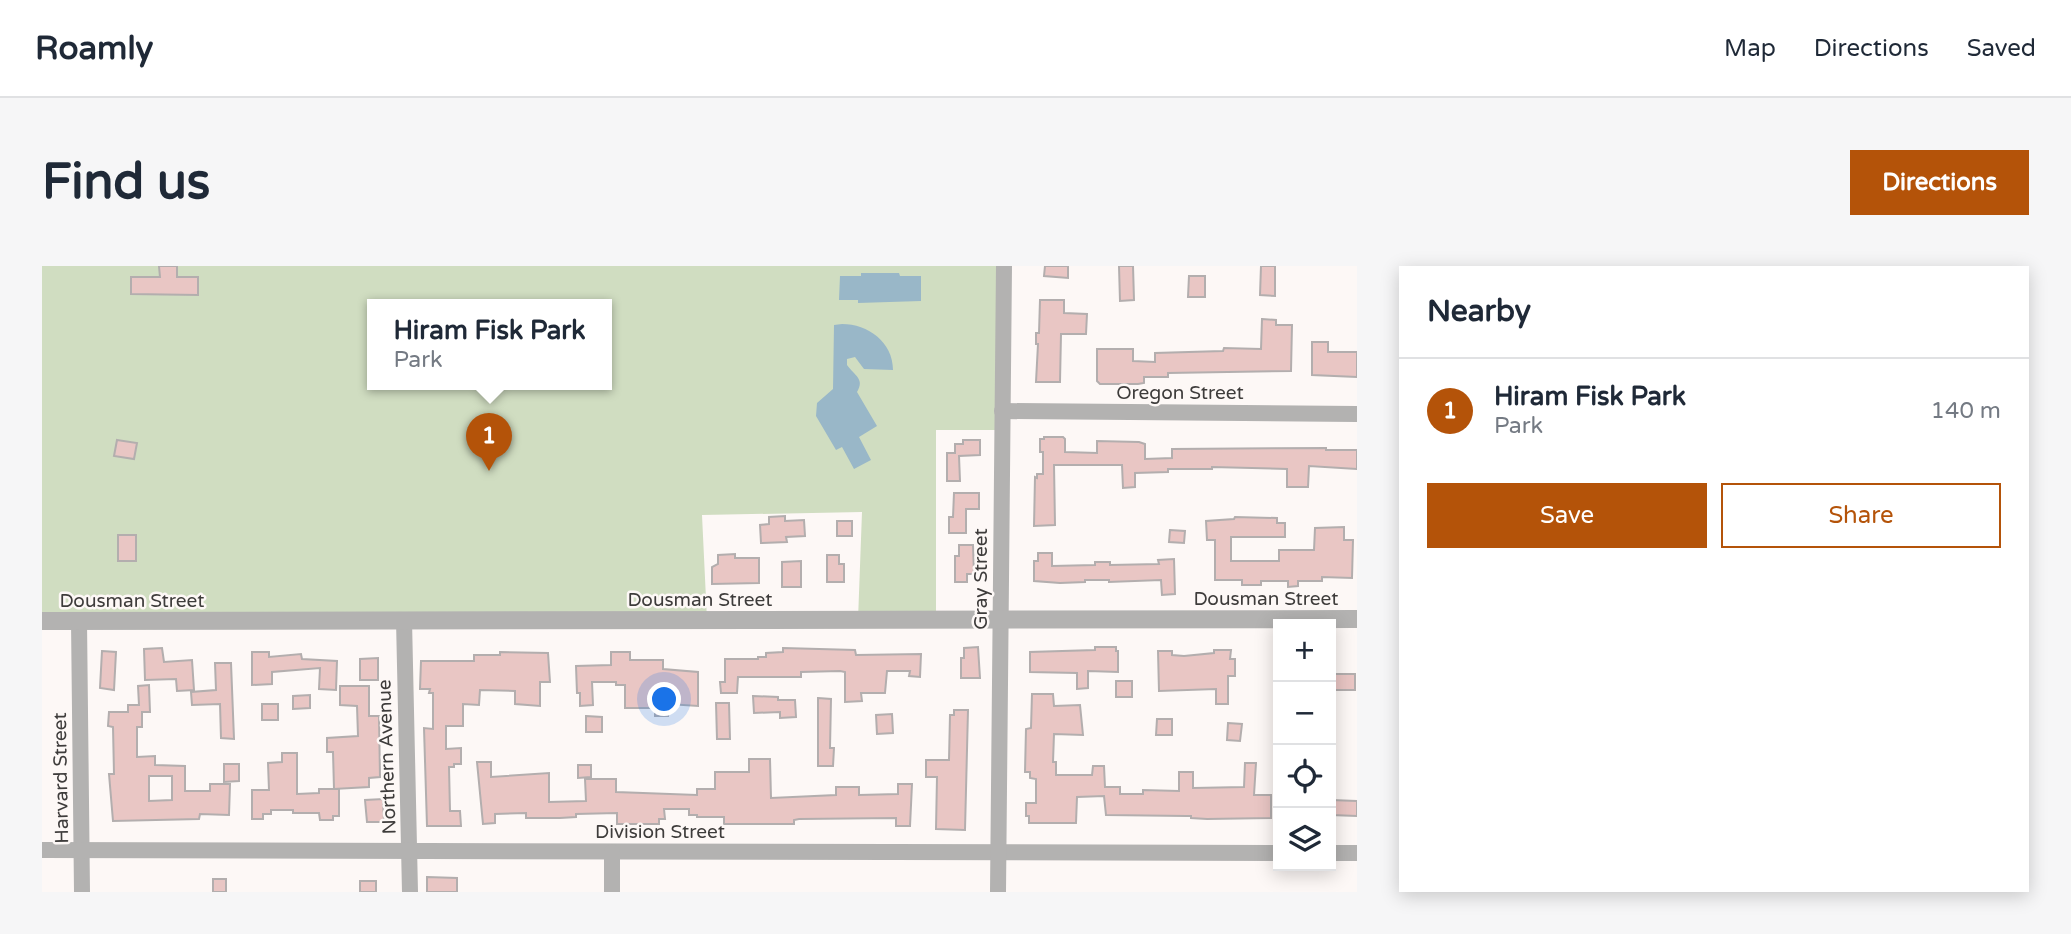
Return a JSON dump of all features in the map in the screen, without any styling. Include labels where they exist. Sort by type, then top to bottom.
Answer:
[{"type":"street","name":"Gray Street","points":[[998,892],[1004,266]]},
{"type":"street","name":"Oregon Street","points":[[1002,411],[1357,414]]},
{"type":"street","name":"Dousman Street","points":[[42,621],[1357,619]]},
{"type":"street","name":"Northern Avenue","points":[[404,620],[410,892]]},
{"type":"street","name":"Harvard Street","points":[[79,621],[82,892]]},
{"type":"street","name":"Division Street","points":[[42,850],[1273,853]]},
{"type":"street","points":[[612,852],[612,892]]},
{"type":"street","points":[[1336,853],[1357,853]]},
{"type":"green space","points":[[42,266],[1004,266],[1002,430],[936,430],[936,621],[858,620],[862,512],[702,515],[707,620],[42,621]]},
{"type":"water","points":[[861,273],[921,276],[921,301],[858,303],[858,300],[839,300],[840,276],[861,276]]},
{"type":"water","points":[[842,324],[870,331],[884,343],[892,360],[893,370],[864,369],[855,357],[847,359],[847,365],[860,384],[857,392],[877,426],[859,437],[871,460],[854,469],[842,447],[836,450],[816,416],[817,403],[833,389],[834,325]]},
{"type":"building","points":[[159,266],[177,266],[177,277],[198,277],[198,295],[131,294],[131,277],[160,277]]},
{"type":"building","points":[[1045,266],[1068,266],[1068,278],[1044,276]]},
{"type":"building","points":[[1119,266],[1133,266],[1134,300],[1120,301]]},
{"type":"building","points":[[1261,266],[1275,266],[1275,296],[1260,295]]},
{"type":"building","points":[[1189,276],[1205,276],[1205,297],[1188,297]]},
{"type":"building","points":[[1040,300],[1064,300],[1064,313],[1087,314],[1086,334],[1061,334],[1060,382],[1036,382],[1036,333],[1039,333]]},
{"type":"building","points":[[1262,319],[1276,320],[1276,325],[1292,325],[1291,371],[1168,373],[1168,377],[1144,377],[1144,383],[1138,384],[1100,384],[1097,381],[1097,349],[1133,349],[1133,361],[1155,362],[1155,353],[1223,351],[1224,348],[1261,349]]},
{"type":"building","points":[[1312,342],[1328,342],[1328,352],[1357,352],[1357,377],[1312,375]]},
{"type":"building","points":[[1063,437],[1065,452],[1097,453],[1097,441],[1139,442],[1145,444],[1145,459],[1172,458],[1172,449],[1357,450],[1357,469],[1309,466],[1308,487],[1287,487],[1287,469],[1168,469],[1168,472],[1135,473],[1135,487],[1123,488],[1122,465],[1054,465],[1055,525],[1034,526],[1035,477],[1037,478],[1037,474],[1043,474],[1040,439]]},
{"type":"building","points":[[117,440],[137,443],[134,459],[114,456]]},
{"type":"building","points":[[963,440],[980,440],[980,455],[959,456],[960,481],[947,481],[947,453],[955,453],[955,444],[963,444]]},
{"type":"building","points":[[954,493],[979,493],[979,509],[966,509],[966,533],[949,533]]},
{"type":"building","points":[[785,516],[785,521],[804,520],[805,536],[786,537],[787,542],[761,543],[760,525],[769,524],[769,517]]},
{"type":"building","points":[[1235,517],[1277,518],[1277,523],[1285,523],[1285,537],[1231,537],[1231,561],[1279,561],[1279,550],[1314,550],[1315,528],[1344,527],[1344,540],[1353,540],[1352,578],[1322,577],[1322,581],[1298,581],[1298,586],[1288,587],[1288,581],[1261,581],[1261,585],[1242,585],[1242,580],[1215,580],[1215,540],[1207,540],[1206,521]]},
{"type":"building","points":[[837,521],[852,521],[852,536],[837,536]]},
{"type":"building","points":[[1170,530],[1185,531],[1184,543],[1169,542]]},
{"type":"building","points":[[118,535],[136,535],[136,561],[118,561]]},
{"type":"building","points":[[959,545],[973,545],[974,574],[967,574],[967,582],[955,582],[955,556],[959,556]]},
{"type":"building","points":[[1038,553],[1052,553],[1052,566],[1095,565],[1095,562],[1110,562],[1110,565],[1159,564],[1158,560],[1174,559],[1175,594],[1162,595],[1161,580],[1085,580],[1060,583],[1034,581],[1034,561],[1038,561]]},
{"type":"building","points":[[735,554],[735,558],[759,558],[759,583],[712,584],[712,567],[718,564],[718,555]]},
{"type":"building","points":[[827,555],[839,555],[839,564],[844,564],[844,582],[827,582]]},
{"type":"building","points":[[801,561],[801,587],[782,587],[782,562]]},
{"type":"building","points":[[978,647],[980,678],[961,678],[964,648]]},
{"type":"building","points":[[1095,647],[1116,647],[1118,672],[1088,671],[1088,688],[1077,689],[1077,673],[1030,672],[1030,652],[1095,650]]},
{"type":"building","points":[[162,648],[164,662],[192,660],[194,690],[177,691],[176,679],[145,680],[144,649]]},
{"type":"building","points":[[783,648],[855,650],[856,655],[921,654],[920,677],[909,676],[910,671],[887,671],[885,693],[861,693],[862,701],[845,702],[845,672],[840,671],[801,672],[801,677],[738,677],[737,693],[721,693],[720,682],[725,682],[725,659],[758,659],[766,657],[766,653],[783,652]]},
{"type":"building","points":[[1214,650],[1231,650],[1230,659],[1235,659],[1235,676],[1228,676],[1228,704],[1216,704],[1216,689],[1159,691],[1158,651],[1172,651],[1172,655],[1184,656],[1214,653]]},
{"type":"building","points":[[102,651],[116,652],[114,690],[100,688]]},
{"type":"building","points":[[252,652],[269,652],[269,657],[301,654],[302,659],[337,661],[336,690],[319,689],[320,668],[272,672],[272,684],[252,685]]},
{"type":"building","points":[[500,652],[548,653],[550,682],[540,682],[540,706],[515,704],[515,691],[480,690],[479,705],[463,704],[463,726],[446,726],[446,749],[461,748],[461,764],[449,767],[450,811],[460,811],[461,826],[427,826],[424,728],[433,729],[433,693],[429,693],[430,689],[420,689],[421,661],[474,661],[474,655],[500,655]]},
{"type":"building","points":[[611,652],[630,652],[630,660],[663,660],[663,669],[698,672],[698,706],[668,704],[668,716],[655,716],[655,708],[625,708],[625,685],[616,685],[616,682],[592,682],[593,705],[580,706],[576,666],[611,665]]},
{"type":"building","points":[[378,658],[378,680],[360,680],[360,659]]},
{"type":"building","points":[[215,663],[231,663],[234,739],[221,738],[220,704],[192,705],[191,692],[216,690]]},
{"type":"building","points":[[1336,674],[1355,674],[1355,690],[1336,690]]},
{"type":"building","points":[[1116,681],[1132,681],[1132,697],[1116,697]]},
{"type":"building","points":[[149,685],[150,712],[142,712],[142,727],[137,727],[137,757],[155,756],[155,765],[185,766],[185,791],[210,791],[210,784],[230,784],[229,815],[200,814],[199,819],[113,821],[109,774],[114,774],[113,727],[108,726],[109,712],[128,712],[128,705],[139,705],[138,686]],"holes":[[[149,776],[172,776],[172,800],[149,801]]]},
{"type":"building","points":[[340,686],[369,686],[369,716],[379,716],[380,777],[369,778],[369,787],[334,789],[333,752],[327,752],[327,738],[358,736],[357,706],[340,705]]},
{"type":"building","points":[[1032,694],[1053,694],[1054,706],[1080,705],[1083,735],[1054,734],[1053,762],[1056,762],[1056,775],[1092,775],[1093,766],[1104,766],[1105,787],[1120,787],[1120,794],[1143,794],[1143,790],[1179,791],[1179,772],[1193,772],[1193,788],[1244,787],[1245,763],[1256,763],[1254,795],[1271,795],[1271,818],[1207,819],[1191,816],[1106,815],[1104,796],[1077,797],[1076,823],[1029,823],[1026,803],[1036,803],[1036,779],[1030,778],[1030,772],[1025,772],[1026,729],[1031,728]]},
{"type":"building","points":[[310,695],[310,708],[293,709],[293,696]]},
{"type":"building","points":[[753,696],[795,700],[796,717],[780,718],[780,712],[754,713]]},
{"type":"building","points":[[818,698],[831,699],[830,748],[834,748],[833,766],[818,766]]},
{"type":"building","points":[[716,703],[729,703],[730,739],[717,739]]},
{"type":"building","points":[[262,704],[278,704],[278,720],[262,720]]},
{"type":"building","points":[[954,710],[968,710],[965,830],[936,829],[937,777],[926,777],[926,760],[949,760],[950,715],[954,715]]},
{"type":"building","points":[[892,714],[893,733],[877,734],[876,715]]},
{"type":"building","points":[[586,716],[602,717],[602,732],[586,732]]},
{"type":"building","points":[[1157,719],[1172,719],[1172,735],[1156,735]]},
{"type":"building","points":[[1228,723],[1242,724],[1240,741],[1227,740]]},
{"type":"building","points":[[282,753],[297,753],[297,794],[319,793],[319,789],[339,789],[339,816],[333,816],[333,820],[320,820],[319,813],[271,810],[271,814],[263,814],[263,819],[252,819],[252,790],[269,790],[268,763],[282,762]]},
{"type":"building","points":[[749,759],[770,759],[771,798],[836,795],[836,787],[859,787],[859,795],[898,794],[898,784],[912,784],[910,826],[896,826],[896,818],[799,819],[794,820],[794,824],[724,824],[724,817],[697,817],[689,815],[689,809],[664,809],[665,819],[659,819],[659,824],[617,824],[617,813],[526,818],[526,813],[495,814],[495,823],[483,824],[477,762],[491,762],[491,777],[549,773],[549,802],[586,801],[585,779],[616,779],[616,792],[697,795],[697,789],[715,789],[715,772],[749,772]]},
{"type":"building","points":[[224,764],[239,764],[239,781],[224,782]]},
{"type":"building","points":[[578,765],[591,765],[591,777],[578,778]]},
{"type":"building","points":[[383,799],[384,822],[367,822],[365,800]]},
{"type":"building","points":[[1336,800],[1357,801],[1357,816],[1336,815]]},
{"type":"building","points":[[427,877],[457,878],[457,892],[427,892]]},
{"type":"building","points":[[213,879],[226,879],[226,892],[213,892]]},
{"type":"building","points":[[360,881],[376,881],[376,892],[360,892]]},
{"type":"place","name":"Hiram Fisk Park","points":[[489,471]]}]
